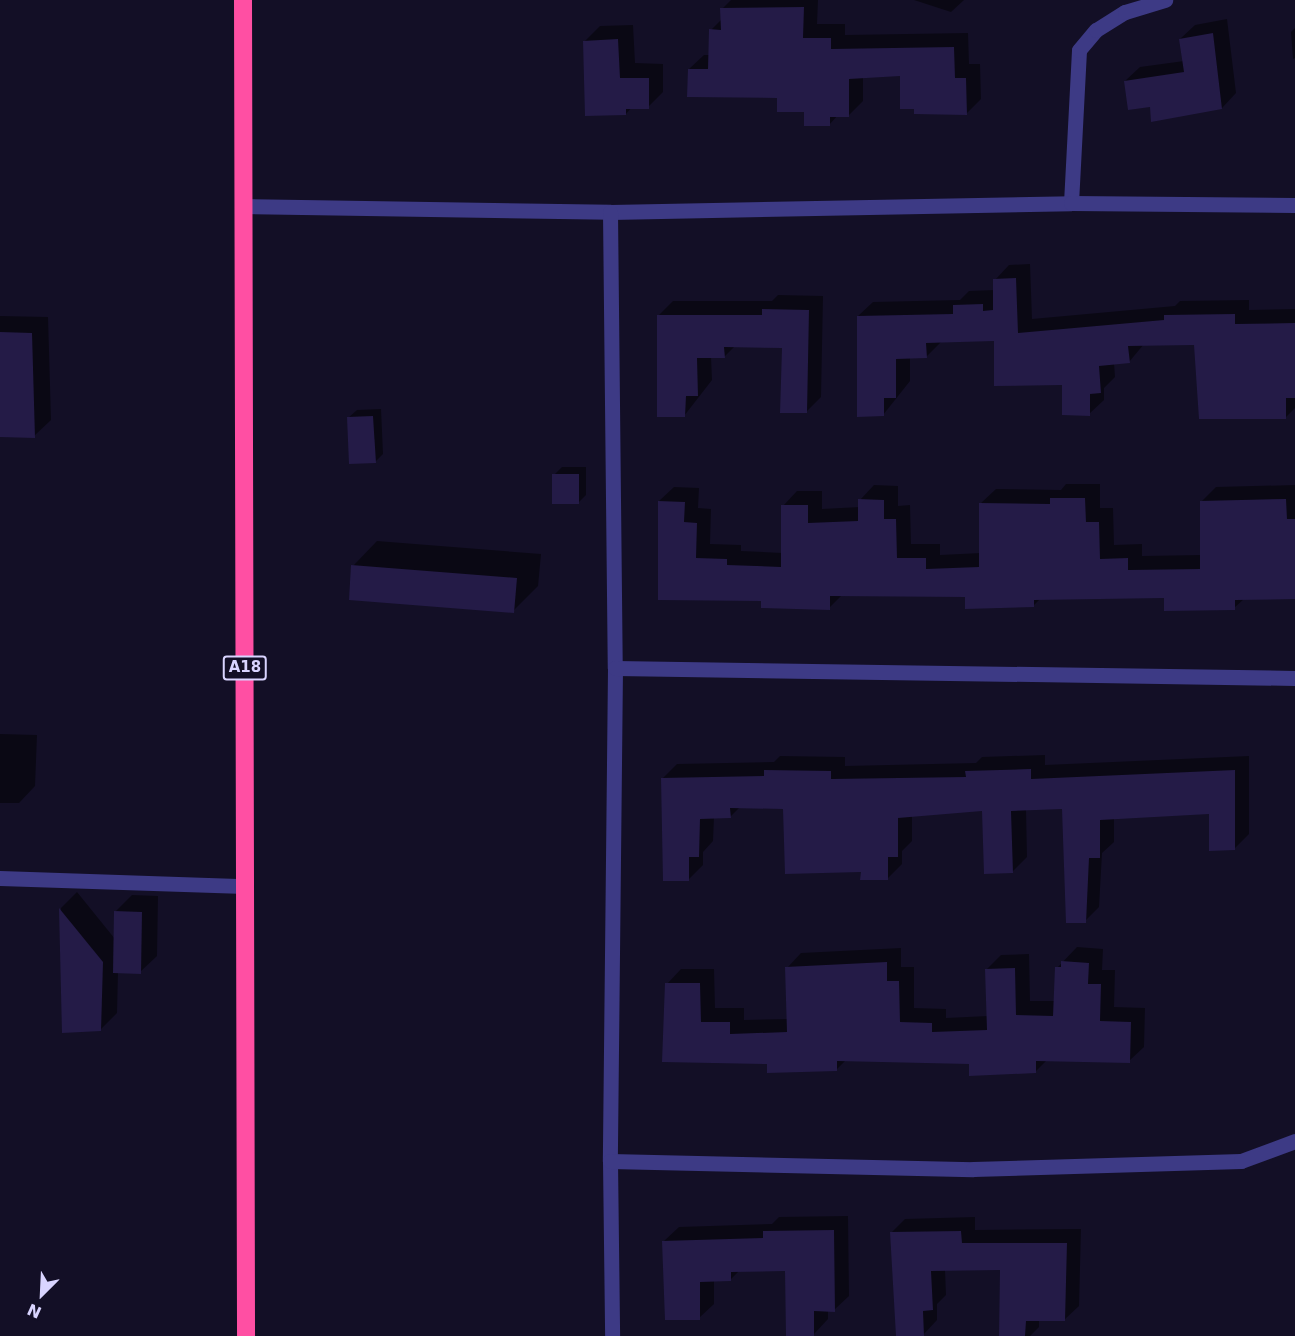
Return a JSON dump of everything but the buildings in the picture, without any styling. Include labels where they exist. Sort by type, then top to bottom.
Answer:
[{"type":"highway","name":"A18","points":[[243,0],[246,1336]]},
{"type":"street","points":[[1071,203],[1079,50],[1096,30],[1125,12],[1165,0]]},
{"type":"street","points":[[244,206],[610,212],[1071,203],[1295,204]]},
{"type":"street","points":[[610,212],[615,669],[609,1161],[612,1336]]},
{"type":"street","points":[[615,669],[1295,678]]},
{"type":"street","points":[[0,878],[245,886]]},
{"type":"street","points":[[609,1161],[974,1169],[1241,1161],[1295,1140]]}]
